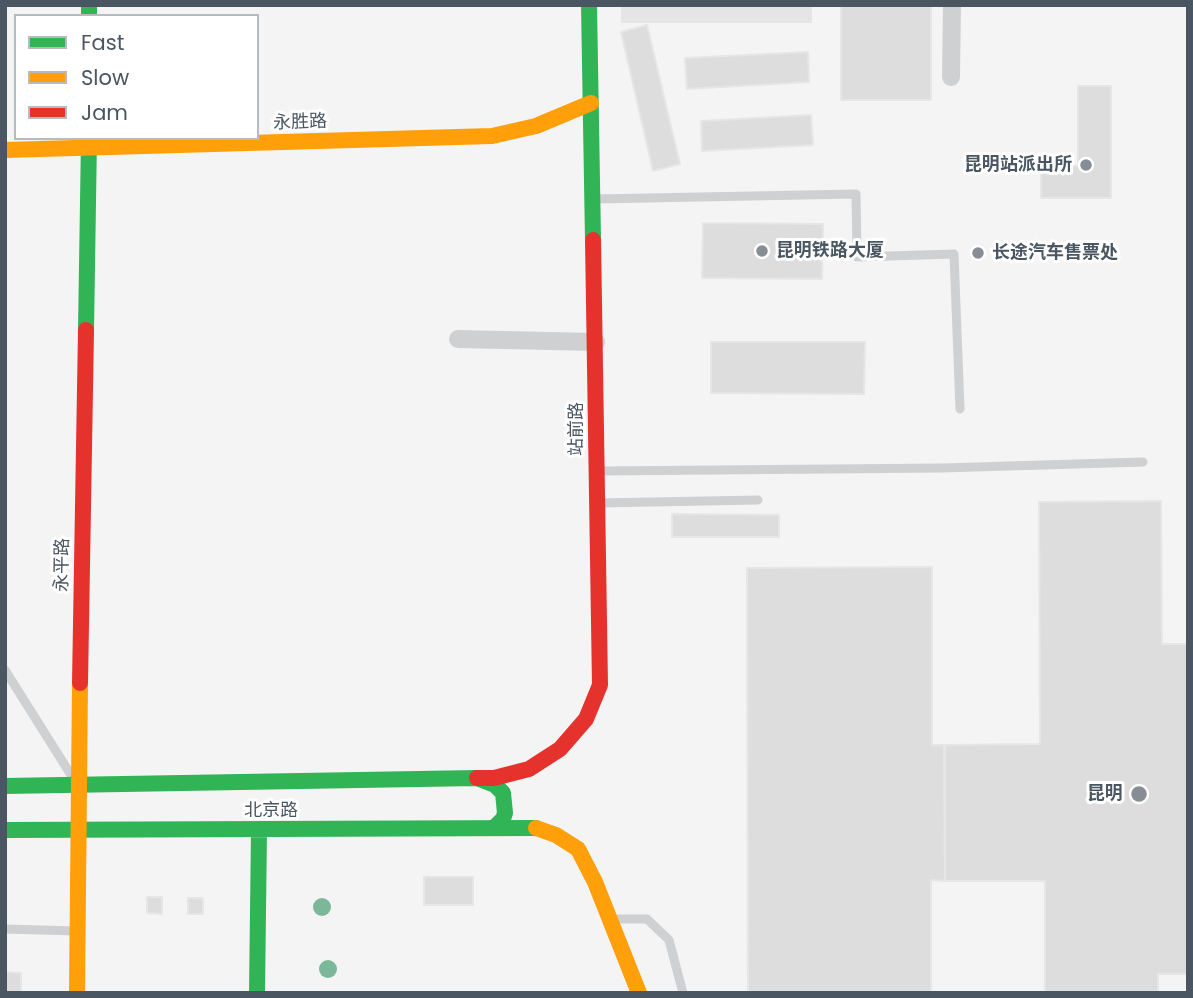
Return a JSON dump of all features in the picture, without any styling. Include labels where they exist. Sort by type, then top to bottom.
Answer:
[{"type":"street","name":"站前路","points":[[477,778],[512,775],[544,761],[561,749],[574,735],[595,701],[600,685],[589,5]]},
{"type":"street","points":[[951,77],[952,5]]},
{"type":"street","name":"永胜路","points":[[5,150],[89,143],[492,136],[536,126],[590,103]]},
{"type":"street","name":"永平路","points":[[77,993],[89,143]]},
{"type":"street","points":[[458,339],[596,342]]},
{"type":"street","points":[[477,778],[495,785],[503,793],[505,813],[494,828]]},
{"type":"street","name":"北京路","points":[[5,786],[477,778]]},
{"type":"street","name":"北京路","points":[[5,830],[536,828],[556,835],[578,849],[595,882],[608,919]]},
{"type":"street","points":[[257,993],[259,831]]},
{"type":"street","points":[[608,919],[639,993]]},
{"type":"lane","points":[[593,199],[856,194],[858,257],[954,254],[960,410]]},
{"type":"lane","points":[[596,470],[942,468],[1143,463]]},
{"type":"lane","points":[[597,503],[758,500]]},
{"type":"lane","points":[[5,670],[78,785]]},
{"type":"lane","points":[[608,919],[647,919],[668,940],[683,993]]},
{"type":"lane","points":[[5,929],[78,931]]},
{"type":"shaded area","points":[[621,5],[812,5],[812,23],[621,23]]},
{"type":"building","points":[[841,5],[931,5],[931,100],[841,100]]},
{"type":"building","points":[[647,25],[680,164],[653,171],[621,32]]},
{"type":"building","points":[[808,52],[809,82],[687,89],[685,58]]},
{"type":"building","points":[[1078,86],[1111,86],[1111,198],[1041,198],[1041,166],[1078,166]]},
{"type":"building","points":[[811,115],[813,145],[702,151],[701,121]]},
{"type":"building","name":"昆明铁路大厦","points":[[703,223],[823,224],[822,279],[702,278]]},
{"type":"building","points":[[711,342],[865,342],[864,394],[711,393]]},
{"type":"building","points":[[1161,501],[1162,644],[1188,644],[1188,974],[1158,974],[1158,993],[1045,993],[1045,881],[945,881],[944,745],[1040,744],[1039,502]]},
{"type":"building","points":[[672,514],[779,515],[779,537],[672,537]]},
{"type":"building","points":[[932,567],[932,745],[945,745],[945,881],[931,880],[931,993],[748,993],[747,568]]},
{"type":"building","points":[[424,877],[473,877],[473,905],[424,905]]},
{"type":"building","points":[[147,897],[162,897],[162,914],[147,913]]},
{"type":"building","points":[[188,898],[203,898],[203,914],[188,914]]},
{"type":"building","points":[[5,972],[21,973],[21,993],[5,993]]},
{"type":"traffic: fast","points":[[89,5],[89,14]]},
{"type":"traffic: fast","points":[[589,5],[593,240]]},
{"type":"traffic: fast","points":[[86,330],[89,140]]},
{"type":"traffic: fast","points":[[5,786],[477,778],[495,785],[503,793],[505,813],[494,828]]},
{"type":"traffic: fast","points":[[5,830],[536,828]]},
{"type":"traffic: fast","points":[[257,993],[259,830]]},
{"type":"traffic: slow","points":[[5,150],[492,136],[536,126],[591,103]]},
{"type":"traffic: slow","points":[[77,993],[80,683]]},
{"type":"traffic: slow","points":[[536,828],[556,835],[578,849],[595,882],[639,993]]},
{"type":"traffic: jam","points":[[477,778],[494,778],[529,769],[560,749],[586,719],[600,685],[593,240]]},
{"type":"traffic: jam","points":[[80,683],[86,330]]},
{"type":"place","name":"昆明站派出所","points":[[1086,165]]},
{"type":"place","name":"昆明铁路大厦","points":[[762,251]]},
{"type":"place","name":"长途汽车售票处","points":[[978,253]]},
{"type":"place","name":"昆明","points":[[1139,794]]}]
